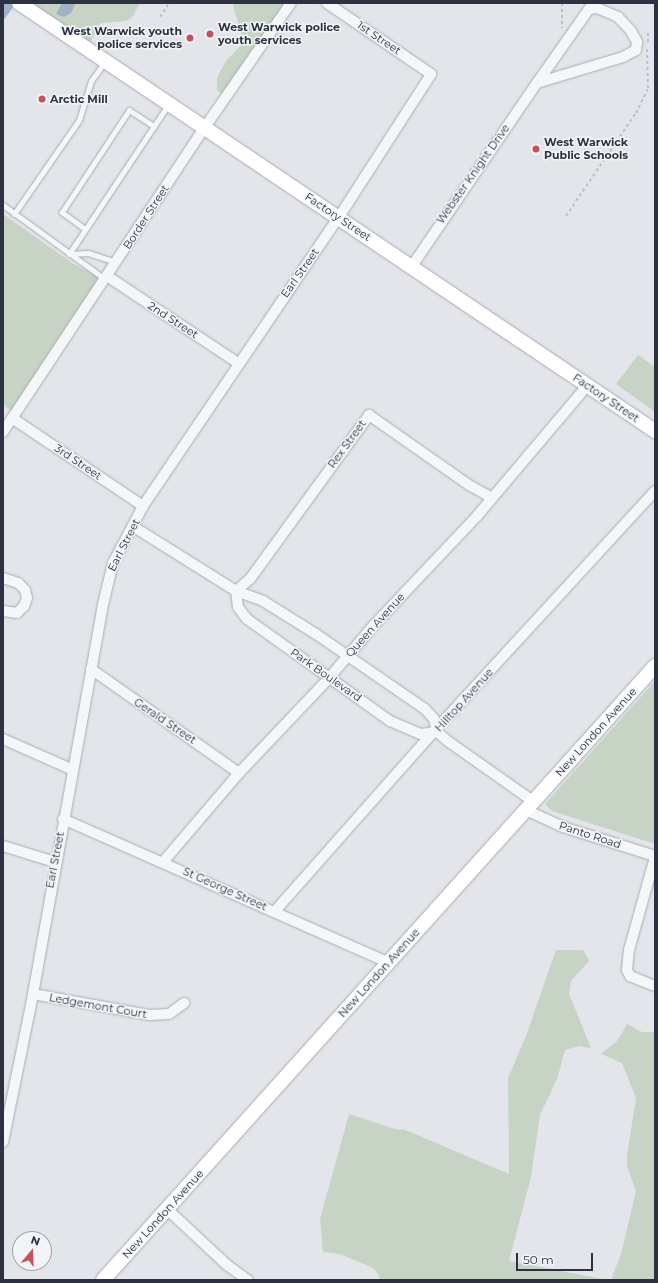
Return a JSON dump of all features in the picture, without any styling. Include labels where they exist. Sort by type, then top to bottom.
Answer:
[{"type":"main road","name":"Factory Street","points":[[19,3],[170,103],[655,431]]},
{"type":"main road","name":"New London Avenue","points":[[103,1280],[168,1210],[387,962],[530,806],[655,666]]},
{"type":"street","name":"Border Street","points":[[3,432],[205,127],[291,3]]},
{"type":"street","name":"1st Street","points":[[327,3],[431,74]]},
{"type":"street","name":"Webster Knight Drive","points":[[412,266],[537,83],[589,9],[597,8],[618,17],[631,31],[637,42],[636,50],[623,57],[537,83]]},
{"type":"street","name":"Earl Street","points":[[3,1142],[33,994],[54,862],[73,770],[108,579],[113,563],[134,527],[143,506],[238,363],[339,217],[431,74]]},
{"type":"street","name":"2nd Street","points":[[106,278],[238,363]]},
{"type":"street","name":"Queen Avenue","points":[[163,862],[239,773],[330,677],[347,656],[492,498],[587,386]]},
{"type":"street","name":"Rex Street","points":[[236,591],[250,579],[369,415],[469,485],[492,498]]},
{"type":"street","name":"3rd Street","points":[[12,418],[143,506]]},
{"type":"street","name":"Hilltop Avenue","points":[[275,912],[655,491]]},
{"type":"street","points":[[134,527],[236,591],[263,601],[425,709],[434,719],[437,732],[530,806]]},
{"type":"street","points":[[3,578],[18,583],[25,590],[27,598],[24,606],[18,613],[3,611]]},
{"type":"street","name":"Park Boulevard","points":[[236,591],[238,607],[247,619],[330,677],[390,722],[421,734],[437,732]]},
{"type":"street","name":"Gerald Street","points":[[91,669],[239,773]]},
{"type":"street","points":[[3,739],[73,770]]},
{"type":"street","name":"Panto Road","points":[[530,806],[563,827],[655,856]]},
{"type":"street","name":"St George Street","points":[[63,819],[387,962]]},
{"type":"street","points":[[3,846],[54,862]]},
{"type":"street","points":[[655,856],[629,950],[628,970],[630,976],[655,986]]},
{"type":"street","name":"Ledgemont Court","points":[[33,994],[150,1015],[170,1014],[184,1003]]},
{"type":"street","points":[[168,1210],[227,1265],[248,1280]]},
{"type":"lane","points":[[14,214],[79,120],[91,81],[105,61]]},
{"type":"lane","points":[[70,254],[85,229],[170,103]]},
{"type":"lane","points":[[85,229],[62,212],[129,110],[154,126]]},
{"type":"lane","points":[[3,206],[106,278]]},
{"type":"lane","points":[[70,254],[88,253],[116,262]]},
{"type":"path","points":[[160,17],[169,3]]},
{"type":"path","points":[[562,3],[562,28]]},
{"type":"path","points":[[566,216],[636,113],[648,88],[648,33]]},
{"type":"green space","points":[[16,3],[62,3],[56,14],[71,13],[76,3],[140,3],[133,16],[126,21],[101,23],[85,51]]},
{"type":"green space","points":[[235,3],[291,3],[228,98],[217,90],[217,78],[226,61],[244,42],[233,6]]},
{"type":"green space","points":[[3,214],[72,263],[102,279],[14,413],[3,404]]},
{"type":"green space","points":[[638,355],[655,367],[655,412],[616,384]]},
{"type":"green space","points":[[655,681],[655,844],[552,811],[545,804]]},
{"type":"green space","points":[[556,950],[583,950],[589,961],[571,981],[569,994],[591,1048],[579,1046],[565,1050],[557,1079],[540,1115],[531,1177],[509,1261],[608,1280],[379,1280],[379,1275],[373,1268],[340,1254],[323,1252],[320,1219],[349,1114],[398,1130],[403,1129],[509,1174],[508,1078],[526,1036]]},
{"type":"green space","points":[[627,1024],[642,1032],[655,1032],[655,1280],[611,1280],[621,1254],[636,1191],[627,1166],[627,1156],[636,1098],[622,1063],[601,1054],[617,1041]]},
{"type":"water","points":[[3,3],[16,3],[3,21]]},
{"type":"water","points":[[62,3],[76,3],[71,13],[64,17],[56,14]]},
{"type":"place","name":"West Warwick police youth services","points":[[210,34]]},
{"type":"place","name":"West Warwick youth police services","points":[[190,38]]},
{"type":"place","name":"Arctic Mill","points":[[42,99]]},
{"type":"place","name":"West Warwick Public Schools","points":[[536,149]]}]
